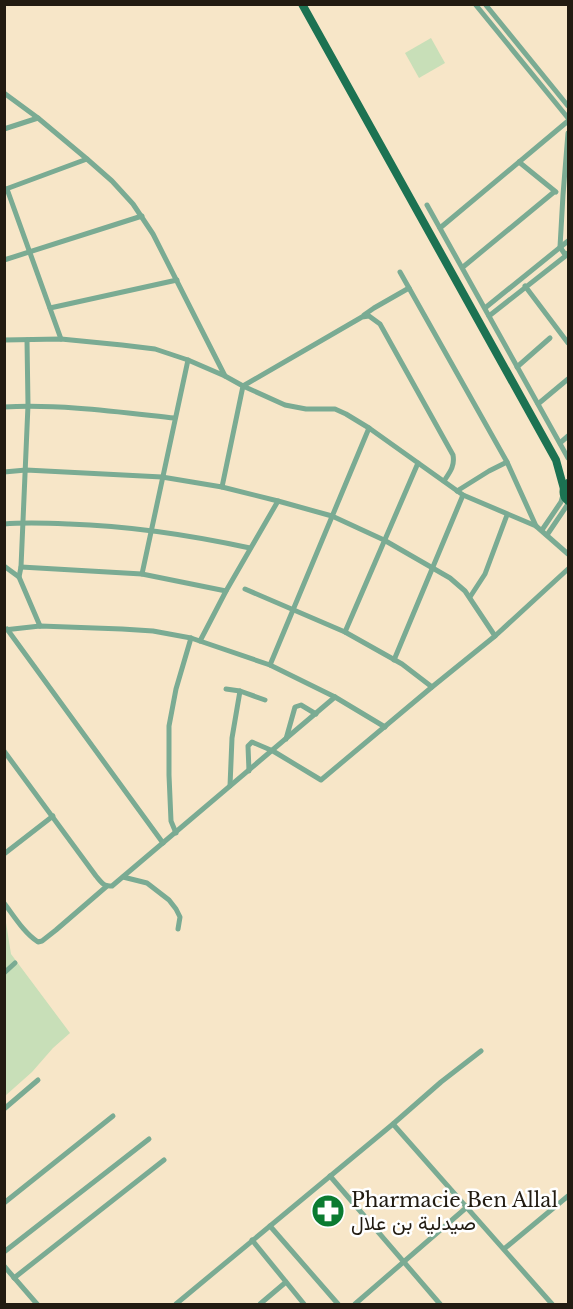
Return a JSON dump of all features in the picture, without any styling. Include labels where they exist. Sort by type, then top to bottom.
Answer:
[{"type":"main road","points":[[302,4],[556,460],[567,494]]},
{"type":"main road","points":[[556,460],[568,473]]},
{"type":"street","points":[[440,228],[568,119],[475,4]]},
{"type":"street","points":[[485,4],[568,106]]},
{"type":"street","points":[[4,93],[87,159],[124,193],[142,216],[225,376]]},
{"type":"street","points":[[4,129],[38,118]]},
{"type":"street","points":[[489,316],[568,254],[564,253],[560,247],[568,134]]},
{"type":"street","points":[[60,339],[6,189],[87,159]]},
{"type":"street","points":[[519,162],[554,192],[563,195]]},
{"type":"street","points":[[463,267],[554,192]]},
{"type":"street","points":[[427,205],[568,458]]},
{"type":"street","points":[[4,260],[142,216]]},
{"type":"street","points":[[485,308],[568,240]]},
{"type":"street","points":[[400,272],[507,462],[536,526]]},
{"type":"street","points":[[50,308],[177,280]]},
{"type":"street","points":[[520,280],[568,343]]},
{"type":"street","points":[[222,487],[243,386],[409,288]]},
{"type":"street","points":[[362,317],[369,316],[380,324],[453,455],[452,468],[444,481]]},
{"type":"street","points":[[517,367],[550,338]]},
{"type":"street","points":[[4,340],[60,339],[155,349],[188,360],[285,405],[335,410],[354,417],[463,495],[536,526],[568,554]]},
{"type":"street","points":[[19,577],[26,470],[27,340]]},
{"type":"street","points":[[142,574],[188,360]]},
{"type":"street","points":[[538,404],[568,379]]},
{"type":"street","points":[[4,407],[28,405],[175,418]]},
{"type":"street","points":[[270,664],[369,428]]},
{"type":"street","points":[[560,443],[568,436]]},
{"type":"street","points":[[457,491],[507,462]]},
{"type":"street","points":[[345,632],[418,463]]},
{"type":"street","points":[[4,472],[26,470],[162,477],[222,487],[332,516],[384,540],[458,584],[470,597],[495,636]]},
{"type":"street","points":[[542,530],[567,494]]},
{"type":"street","points":[[547,535],[567,494]]},
{"type":"street","points":[[394,660],[463,495]]},
{"type":"street","points":[[200,641],[278,501]]},
{"type":"street","points":[[470,597],[484,574],[507,515]]},
{"type":"street","points":[[4,524],[23,522],[83,524],[152,530],[250,548]]},
{"type":"street","points":[[4,566],[19,577],[40,626]]},
{"type":"street","points":[[21,567],[142,574],[226,591]]},
{"type":"street","points":[[249,771],[248,746],[250,743],[255,743],[273,751],[321,780],[495,636],[568,569]]},
{"type":"street","points":[[245,589],[345,632],[402,664],[432,687]]},
{"type":"street","points":[[163,843],[6,630],[40,626],[122,629],[191,638],[270,664],[335,697],[384,727]]},
{"type":"street","points":[[176,833],[171,821],[170,726],[176,689],[191,638]]},
{"type":"street","points":[[226,689],[240,691],[264,700]]},
{"type":"street","points":[[230,786],[232,738],[240,691]]},
{"type":"street","points":[[4,903],[30,936],[38,942],[42,941],[107,886],[112,886],[176,833],[335,697]]},
{"type":"street","points":[[285,741],[296,707],[301,705],[316,714]]},
{"type":"street","points":[[4,751],[96,876],[107,886]]},
{"type":"street","points":[[4,854],[53,816]]},
{"type":"street","points":[[123,877],[147,882],[169,900],[180,917],[178,929]]},
{"type":"street","points":[[4,973],[15,963]]},
{"type":"street","points":[[176,1305],[184,1302],[252,1240],[481,1051]]},
{"type":"street","points":[[4,1108],[38,1080]]},
{"type":"street","points":[[5,1201],[113,1116]]},
{"type":"street","points":[[393,1124],[552,1305]]},
{"type":"street","points":[[4,1252],[149,1139]]},
{"type":"street","points":[[14,1278],[164,1160]]},
{"type":"street","points":[[330,1176],[440,1305]]},
{"type":"street","points":[[504,1249],[568,1196]]},
{"type":"street","points":[[355,1305],[467,1207]]},
{"type":"street","points":[[270,1226],[338,1305]]},
{"type":"street","points":[[252,1240],[304,1305]]},
{"type":"street","points":[[4,1266],[37,1305]]},
{"type":"street","points":[[260,1305],[286,1282]]},
{"type":"green space","points":[[431,38],[445,63],[419,78],[405,53]]},
{"type":"green space","points":[[4,910],[11,954],[70,1033],[5,1096]]},
{"type":"place","name":"Pharmacie Ben Allal صيدلية بن علال","points":[[328,1211]]}]
